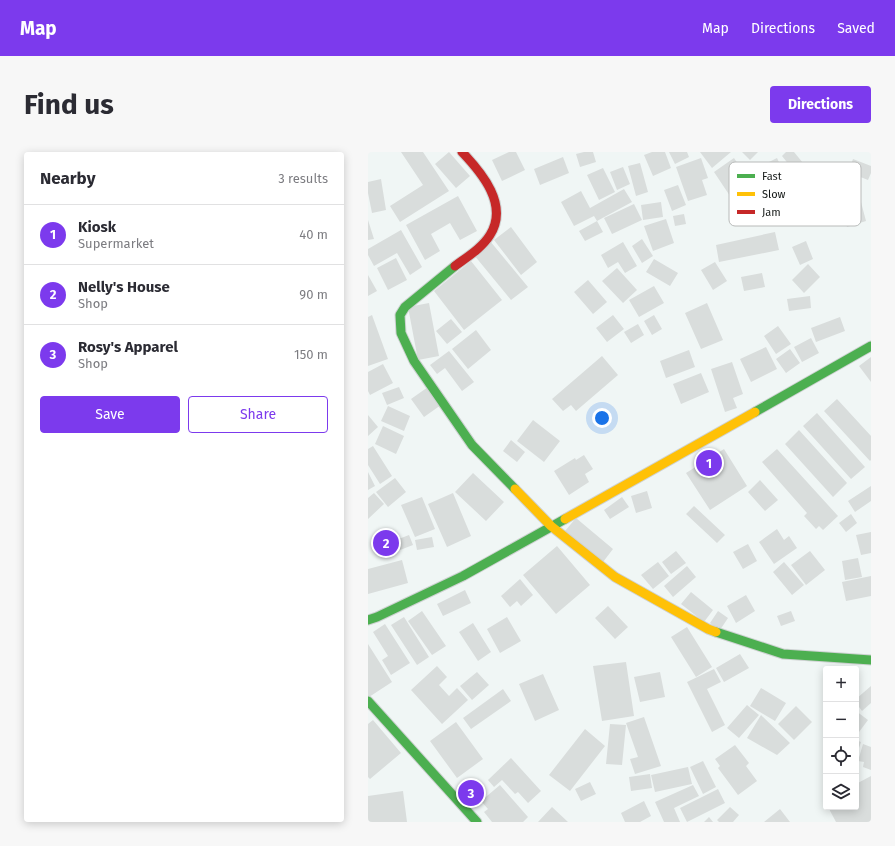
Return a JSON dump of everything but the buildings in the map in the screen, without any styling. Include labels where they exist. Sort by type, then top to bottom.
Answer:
[{"type":"street","points":[[462,152],[475,166],[493,193],[498,207],[496,222],[491,234],[481,245],[405,307],[400,316],[401,333],[414,361],[472,445],[551,526],[614,577],[708,629],[783,654],[871,660]]},
{"type":"street","points":[[368,620],[463,576],[871,346]]},
{"type":"street","points":[[368,701],[477,822]]},
{"type":"traffic: fast","points":[[455,266],[405,307],[400,315],[401,333],[414,361],[472,445],[515,489]]},
{"type":"traffic: fast","points":[[755,412],[871,346]]},
{"type":"traffic: fast","points":[[368,620],[463,576],[565,519]]},
{"type":"traffic: fast","points":[[716,632],[783,654],[871,660]]},
{"type":"traffic: fast","points":[[368,701],[477,822]]},
{"type":"traffic: slow","points":[[565,519],[755,412]]},
{"type":"traffic: slow","points":[[515,489],[551,526],[615,577],[716,632]]},
{"type":"traffic: jam","points":[[455,266],[487,240],[495,224],[496,212],[495,201],[491,190],[485,180],[462,152]]},
{"type":"place","name":"Kiosk","points":[[709,463]]},
{"type":"place","name":"Nelly's House","points":[[386,543]]},
{"type":"place","name":"Rosy's Apparel","points":[[471,793]]}]
